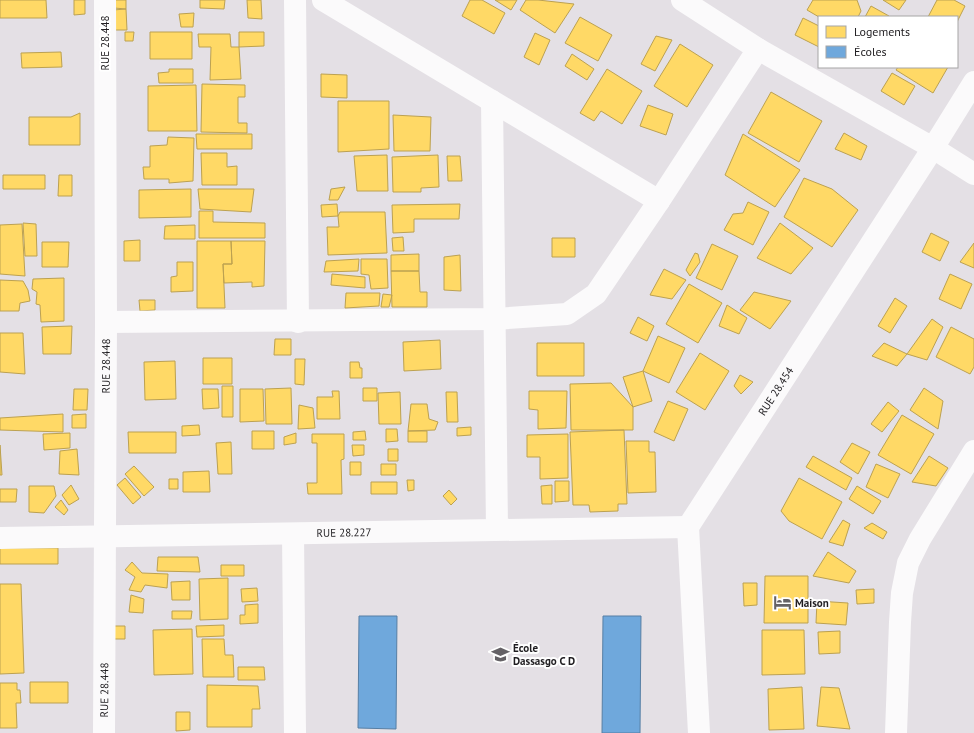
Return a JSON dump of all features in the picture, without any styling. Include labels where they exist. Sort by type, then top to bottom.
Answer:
[{"type":"street","name":"RUE 28.448","points":[[104,733],[106,322],[105,0]]},
{"type":"street","points":[[295,0],[298,322]]},
{"type":"street","points":[[323,0],[659,201]]},
{"type":"street","points":[[682,0],[758,49],[933,148],[974,174]]},
{"type":"street","points":[[106,322],[298,322],[495,319],[567,314],[596,294],[659,201],[758,49]]},
{"type":"street","name":"RUE 28.454","points":[[688,527],[974,82]]},
{"type":"street","points":[[492,101],[497,529]]},
{"type":"street","points":[[896,733],[902,593],[908,563],[920,539],[974,451]]},
{"type":"street","points":[[688,527],[699,733]]},
{"type":"street","name":"RUE 28.227","points":[[0,538],[688,527]]},
{"type":"street","points":[[293,534],[295,733]]},
{"type":"building: Logements","points":[[0,0],[46,0],[47,18],[0,18]]},
{"type":"building: Logements","points":[[74,0],[85,0],[85,14],[74,15]]},
{"type":"building: Logements","points":[[113,0],[126,0],[126,9],[114,8]]},
{"type":"building: Logements","points":[[200,0],[225,0],[224,9],[200,8]]},
{"type":"building: Logements","points":[[247,0],[261,0],[262,19],[248,18]]},
{"type":"building: Logements","points":[[470,0],[482,0],[505,13],[494,34],[462,16]]},
{"type":"building: Logements","points":[[495,0],[517,0],[511,10]]},
{"type":"building: Logements","points":[[526,0],[574,4],[555,33],[520,10]]},
{"type":"building: Logements","points":[[813,0],[857,0],[861,11],[858,16],[818,16],[807,10]]},
{"type":"building: Logements","points":[[883,0],[906,0],[899,10]]},
{"type":"building: Logements","points":[[937,0],[954,0],[965,6],[958,20],[958,16],[929,16]]},
{"type":"building: Logements","points":[[871,6],[889,16],[866,16]]},
{"type":"building: Logements","points":[[126,9],[127,30],[113,30],[113,10]]},
{"type":"building: Logements","points":[[194,13],[193,27],[181,27],[179,14]]},
{"type":"building: Logements","points":[[580,17],[612,35],[598,61],[565,43]]},
{"type":"building: Logements","points":[[803,18],[818,26],[818,46],[795,35]]},
{"type":"building: Logements","points":[[125,32],[134,32],[133,41],[125,41]]},
{"type":"building: Logements","points":[[150,32],[192,32],[192,59],[150,59]]},
{"type":"building: Logements","points":[[239,32],[264,32],[264,46],[239,47]]},
{"type":"building: Logements","points":[[535,33],[550,40],[539,65],[524,57]]},
{"type":"building: Logements","points":[[198,34],[230,34],[231,47],[239,47],[241,79],[210,80],[211,47],[199,47]]},
{"type":"building: Logements","points":[[656,36],[672,40],[655,71],[641,64]]},
{"type":"building: Logements","points":[[680,44],[713,65],[687,107],[654,86]]},
{"type":"building: Logements","points":[[61,52],[62,67],[22,68],[21,53]]},
{"type":"building: Logements","points":[[572,54],[594,69],[587,80],[565,66]]},
{"type":"building: Logements","points":[[897,68],[947,68],[933,93],[896,70]]},
{"type":"building: Logements","points":[[169,69],[193,69],[193,83],[159,83],[158,73],[169,72]]},
{"type":"building: Logements","points":[[607,69],[642,91],[622,124],[601,111],[594,121],[580,113]]},
{"type":"building: Logements","points":[[892,73],[915,86],[904,105],[881,91]]},
{"type":"building: Logements","points":[[321,74],[347,75],[347,98],[321,97]]},
{"type":"building: Logements","points":[[202,84],[245,85],[245,97],[238,97],[238,123],[247,123],[247,133],[201,132]]},
{"type":"building: Logements","points":[[196,85],[197,131],[148,131],[148,86]]},
{"type":"building: Logements","points":[[771,92],[822,121],[799,162],[748,133]]},
{"type":"building: Logements","points":[[338,101],[389,101],[389,149],[338,152]]},
{"type":"building: Logements","points":[[648,105],[673,114],[666,135],[640,126]]},
{"type":"building: Logements","points":[[80,113],[80,145],[29,145],[29,117],[71,117]]},
{"type":"building: Logements","points":[[393,115],[431,117],[430,151],[394,151]]},
{"type":"building: Logements","points":[[844,133],[867,146],[861,160],[835,149]]},
{"type":"building: Logements","points":[[196,134],[252,134],[252,149],[197,149]]},
{"type":"building: Logements","points":[[743,134],[800,170],[775,207],[725,175]]},
{"type":"building: Logements","points":[[168,137],[194,138],[193,181],[169,183],[169,179],[144,179],[143,167],[150,167],[150,146],[167,145]]},
{"type":"building: Logements","points":[[201,153],[227,153],[227,167],[237,166],[237,185],[202,185]]},
{"type":"building: Logements","points":[[387,155],[388,191],[357,191],[354,156]]},
{"type":"building: Logements","points":[[438,155],[439,187],[421,188],[421,192],[393,192],[392,157]]},
{"type":"building: Logements","points":[[447,156],[460,156],[462,181],[448,181]]},
{"type":"building: Logements","points":[[3,175],[45,175],[45,189],[3,189]]},
{"type":"building: Logements","points":[[59,175],[72,175],[72,196],[58,196]]},
{"type":"building: Logements","points":[[804,178],[832,189],[858,210],[832,247],[784,217]]},
{"type":"building: Logements","points":[[345,187],[338,200],[329,200],[331,189]]},
{"type":"building: Logements","points":[[191,189],[191,217],[139,218],[139,190]]},
{"type":"building: Logements","points":[[198,189],[254,189],[251,212],[200,209]]},
{"type":"building: Logements","points":[[748,202],[769,212],[753,245],[724,230],[733,214],[743,213]]},
{"type":"building: Logements","points":[[337,204],[338,216],[322,217],[321,205]]},
{"type":"building: Logements","points":[[460,204],[459,219],[414,219],[414,232],[393,233],[392,205]]},
{"type":"building: Logements","points":[[199,211],[213,211],[213,222],[265,223],[265,238],[199,238]]},
{"type":"building: Logements","points":[[340,212],[385,212],[387,253],[328,255],[327,227],[339,227],[338,216]]},
{"type":"building: Logements","points":[[23,223],[36,224],[37,256],[25,256]]},
{"type":"building: Logements","points":[[780,223],[813,248],[791,274],[757,258]]},
{"type":"building: Logements","points":[[22,224],[25,276],[0,274],[0,225]]},
{"type":"building: Logements","points":[[195,225],[195,239],[164,239],[165,226]]},
{"type":"building: Logements","points":[[931,233],[949,242],[940,261],[922,252]]},
{"type":"building: Logements","points":[[403,237],[404,251],[393,251],[392,238]]},
{"type":"building: Logements","points":[[552,238],[575,238],[575,257],[552,257]]},
{"type":"building: Logements","points":[[140,240],[140,261],[124,261],[124,241]]},
{"type":"building: Logements","points":[[197,241],[231,241],[232,264],[223,264],[225,308],[197,308]]},
{"type":"building: Logements","points":[[231,241],[265,241],[264,286],[252,287],[252,282],[224,283],[223,264],[232,264]]},
{"type":"building: Logements","points":[[42,242],[69,242],[68,267],[42,267]]},
{"type":"building: Logements","points":[[974,243],[974,268],[960,262]]},
{"type":"building: Logements","points":[[712,244],[738,256],[722,290],[696,278]]},
{"type":"building: Logements","points":[[695,253],[698,254],[700,262],[690,276],[686,270]]},
{"type":"building: Logements","points":[[419,254],[419,271],[391,271],[391,255]]},
{"type":"building: Logements","points":[[460,255],[461,291],[444,290],[444,257]]},
{"type":"building: Logements","points":[[359,259],[358,271],[324,272],[326,261]]},
{"type":"building: Logements","points":[[361,259],[387,259],[388,288],[371,289],[369,275],[361,274]]},
{"type":"building: Logements","points":[[177,262],[193,262],[193,291],[171,292],[171,277],[177,276]]},
{"type":"building: Logements","points":[[664,269],[686,280],[672,299],[650,295]]},
{"type":"building: Logements","points":[[391,271],[419,271],[420,292],[427,292],[427,307],[392,307]]},
{"type":"building: Logements","points":[[332,274],[365,277],[365,288],[331,285]]},
{"type":"building: Logements","points":[[950,274],[972,284],[961,309],[939,299]]},
{"type":"building: Logements","points":[[64,278],[64,321],[41,322],[40,305],[36,304],[37,292],[32,289],[33,279]]},
{"type":"building: Logements","points":[[0,280],[23,281],[28,290],[30,301],[20,303],[19,311],[0,311]]},
{"type":"building: Logements","points":[[689,284],[722,303],[698,343],[666,324]]},
{"type":"building: Logements","points":[[754,292],[791,301],[770,329],[740,310]]},
{"type":"building: Logements","points":[[346,293],[380,293],[379,306],[345,308]]},
{"type":"building: Logements","points":[[383,294],[392,295],[389,307],[381,307]]},
{"type":"building: Logements","points":[[895,298],[907,306],[890,333],[878,326]]},
{"type":"building: Logements","points":[[139,300],[155,300],[155,310],[140,311]]},
{"type":"building: Logements","points":[[727,305],[747,318],[739,334],[719,326]]},
{"type":"building: Logements","points":[[638,317],[654,326],[647,341],[630,333]]},
{"type":"building: Logements","points":[[932,319],[943,327],[927,360],[907,354]]},
{"type":"building: Logements","points":[[72,326],[71,354],[43,354],[42,327]]},
{"type":"building: Logements","points":[[951,327],[974,339],[974,367],[970,374],[936,357]]},
{"type":"building: Logements","points":[[0,333],[23,333],[25,374],[0,372]]},
{"type":"building: Logements","points":[[658,336],[685,348],[669,383],[643,371]]},
{"type":"building: Logements","points":[[275,339],[291,339],[291,355],[274,355]]},
{"type":"building: Logements","points":[[440,340],[441,369],[404,371],[403,342]]},
{"type":"building: Logements","points":[[537,343],[584,343],[584,376],[537,376]]},
{"type":"building: Logements","points":[[884,343],[907,354],[897,366],[872,356]]},
{"type":"building: Logements","points":[[700,353],[729,371],[705,410],[676,392]]},
{"type":"building: Logements","points":[[203,358],[232,358],[232,384],[203,384]]},
{"type":"building: Logements","points":[[295,359],[305,359],[304,385],[295,384]]},
{"type":"building: Logements","points":[[175,361],[176,399],[145,400],[144,362]]},
{"type":"building: Logements","points":[[350,362],[359,362],[360,368],[362,368],[362,378],[350,378]]},
{"type":"building: Logements","points":[[643,371],[652,401],[633,407],[623,377]]},
{"type":"building: Logements","points":[[740,375],[753,382],[741,394],[734,386]]},
{"type":"building: Logements","points":[[611,383],[633,407],[633,430],[571,430],[570,384]]},
{"type":"building: Logements","points":[[222,386],[233,386],[233,417],[222,417]]},
{"type":"building: Logements","points":[[291,388],[292,424],[266,424],[265,389]]},
{"type":"building: Logements","points":[[363,388],[377,388],[377,401],[363,401]]},
{"type":"building: Logements","points":[[924,388],[943,401],[938,429],[910,410]]},
{"type":"building: Logements","points":[[74,389],[88,389],[87,410],[73,410]]},
{"type":"building: Logements","points":[[202,389],[218,389],[219,408],[203,409]]},
{"type":"building: Logements","points":[[240,389],[263,389],[264,421],[240,422]]},
{"type":"building: Logements","points":[[332,391],[339,391],[340,419],[317,419],[317,397],[333,397]]},
{"type":"building: Logements","points":[[529,391],[567,391],[566,428],[538,429],[538,410],[529,409]]},
{"type":"building: Logements","points":[[400,392],[401,424],[379,424],[378,393]]},
{"type":"building: Logements","points":[[446,392],[457,392],[458,422],[447,422]]},
{"type":"building: Logements","points":[[668,401],[688,409],[674,441],[654,432]]},
{"type":"building: Logements","points":[[888,402],[899,411],[882,432],[871,424]]},
{"type":"building: Logements","points":[[411,404],[427,404],[429,419],[438,422],[435,430],[408,431]]},
{"type":"building: Logements","points":[[299,405],[313,408],[315,428],[298,429]]},
{"type":"building: Logements","points":[[63,414],[63,432],[0,430],[0,418]]},
{"type":"building: Logements","points":[[86,414],[86,428],[72,428],[72,415]]},
{"type":"building: Logements","points":[[902,415],[934,434],[911,474],[878,455]]},
{"type":"building: Logements","points":[[199,425],[200,435],[182,436],[182,426]]},
{"type":"building: Logements","points":[[471,427],[471,435],[457,436],[457,428]]},
{"type":"building: Logements","points":[[386,429],[397,429],[398,441],[386,442]]},
{"type":"building: Logements","points":[[624,430],[627,504],[618,504],[618,511],[590,512],[589,505],[573,505],[570,432]]},
{"type":"building: Logements","points":[[252,431],[274,431],[274,449],[252,449]]},
{"type":"building: Logements","points":[[365,431],[366,440],[353,440],[353,432]]},
{"type":"building: Logements","points":[[408,431],[427,431],[427,442],[408,442]]},
{"type":"building: Logements","points":[[128,432],[176,432],[176,453],[129,453]]},
{"type":"building: Logements","points":[[70,433],[70,448],[44,450],[43,434]]},
{"type":"building: Logements","points":[[296,433],[296,443],[284,445],[284,437]]},
{"type":"building: Logements","points":[[312,434],[344,434],[344,459],[341,460],[342,494],[308,494],[307,483],[317,483],[317,443],[312,443]]},
{"type":"building: Logements","points":[[568,434],[568,478],[540,479],[540,457],[527,457],[527,435]]},
{"type":"building: Logements","points":[[626,441],[649,441],[649,452],[655,452],[656,492],[628,493]]},
{"type":"building: Logements","points":[[231,442],[232,474],[218,474],[216,443]]},
{"type":"building: Logements","points":[[852,443],[870,452],[858,474],[840,462]]},
{"type":"building: Logements","points":[[0,445],[2,475],[0,475]]},
{"type":"building: Logements","points":[[352,445],[364,445],[364,455],[353,456]]},
{"type":"building: Logements","points":[[77,449],[79,475],[59,474],[60,451]]},
{"type":"building: Logements","points":[[388,449],[398,449],[398,461],[388,461]]},
{"type":"building: Logements","points":[[813,456],[852,478],[846,490],[806,467]]},
{"type":"building: Logements","points":[[929,456],[948,468],[936,486],[912,482]]},
{"type":"building: Logements","points":[[350,462],[361,462],[361,475],[350,475]]},
{"type":"building: Logements","points":[[381,464],[396,464],[396,475],[381,475]]},
{"type":"building: Logements","points":[[876,464],[900,474],[888,498],[866,487]]},
{"type":"building: Logements","points":[[134,466],[154,487],[144,496],[125,474]]},
{"type":"building: Logements","points":[[209,471],[210,492],[183,492],[183,472]]},
{"type":"building: Logements","points":[[125,478],[141,497],[133,504],[117,485]]},
{"type":"building: Logements","points":[[799,478],[842,502],[822,539],[789,521],[781,511]]},
{"type":"building: Logements","points":[[169,479],[178,479],[178,489],[169,489]]},
{"type":"building: Logements","points":[[407,480],[414,480],[414,490],[408,491]]},
{"type":"building: Logements","points":[[555,481],[569,481],[569,501],[555,502]]},
{"type":"building: Logements","points":[[371,482],[397,482],[397,494],[371,494]]},
{"type":"building: Logements","points":[[71,485],[79,499],[69,505],[62,495]]},
{"type":"building: Logements","points":[[552,485],[552,504],[542,504],[541,486]]},
{"type":"building: Logements","points":[[29,486],[54,486],[56,496],[44,513],[29,512]]},
{"type":"building: Logements","points":[[857,486],[881,501],[873,514],[849,499]]},
{"type":"building: Logements","points":[[0,489],[17,489],[16,502],[0,502]]},
{"type":"building: Logements","points":[[449,490],[457,499],[451,505],[443,496]]},
{"type":"building: Logements","points":[[61,500],[68,510],[64,515],[55,507]]},
{"type":"building: Logements","points":[[843,520],[850,524],[843,546],[829,542]]},
{"type":"building: Logements","points":[[872,523],[887,532],[883,539],[864,528]]},
{"type":"building: Logements","points":[[0,548],[58,548],[58,564],[0,564]]},
{"type":"building: Logements","points":[[828,552],[856,571],[849,583],[813,576]]},
{"type":"building: Logements","points":[[158,557],[198,557],[200,572],[157,571]]},
{"type":"building: Logements","points":[[132,562],[142,573],[168,574],[167,588],[145,585],[141,592],[129,590],[135,577],[125,570]]},
{"type":"building: Logements","points":[[221,565],[244,565],[244,576],[221,576]]},
{"type":"building: Logements","points":[[765,576],[808,576],[808,623],[764,623]]},
{"type":"building: Logements","points":[[228,578],[228,619],[200,620],[199,579]]},
{"type":"building: Logements","points":[[190,581],[190,600],[172,600],[171,582]]},
{"type":"building: Logements","points":[[743,583],[757,583],[757,605],[744,606]]},
{"type":"building: Logements","points":[[0,584],[21,584],[24,673],[0,674]]},
{"type":"building: Logements","points":[[257,588],[258,601],[242,602],[241,589]]},
{"type":"building: Logements","points":[[874,589],[874,603],[857,604],[856,590]]},
{"type":"building: Logements","points":[[131,595],[144,599],[143,613],[129,612]]},
{"type":"building: Logements","points":[[817,601],[848,603],[846,625],[816,623]]},
{"type":"building: Logements","points":[[258,604],[258,623],[240,624],[240,615],[245,615],[245,605]]},
{"type":"building: Logements","points":[[172,611],[192,611],[191,619],[172,619]]},
{"type":"building: Logements","points":[[224,625],[224,636],[197,637],[196,626]]},
{"type":"building: Logements","points":[[113,626],[125,626],[125,639],[114,639]]},
{"type":"building: Logements","points":[[192,629],[193,674],[154,675],[153,630]]},
{"type":"building: Logements","points":[[762,630],[804,630],[805,674],[762,675]]},
{"type":"building: Logements","points":[[840,631],[840,653],[819,654],[818,632]]},
{"type":"building: Logements","points":[[202,639],[224,639],[225,655],[233,655],[234,677],[203,677]]},
{"type":"building: Logements","points":[[238,667],[264,667],[265,680],[238,680]]},
{"type":"building: Logements","points":[[30,682],[68,682],[68,703],[30,703]]},
{"type":"building: Logements","points":[[0,683],[17,683],[17,690],[20,690],[21,703],[16,703],[17,728],[0,728]]},
{"type":"building: Logements","points":[[207,685],[258,686],[260,709],[252,709],[252,727],[207,727]]},
{"type":"building: Logements","points":[[802,687],[804,729],[769,730],[768,689]]},
{"type":"building: Logements","points":[[821,687],[839,688],[850,729],[817,726]]},
{"type":"building: Logements","points":[[176,712],[190,712],[190,730],[176,731]]},
{"type":"building: Écoles","points":[[359,616],[397,616],[396,729],[358,728]]},
{"type":"building: Écoles","points":[[603,616],[641,616],[640,733],[602,733]]},
{"type":"place","name":"Maison","points":[[782,603]]},
{"type":"place","name":"École Dassasgo C D","points":[[500,654]]}]
